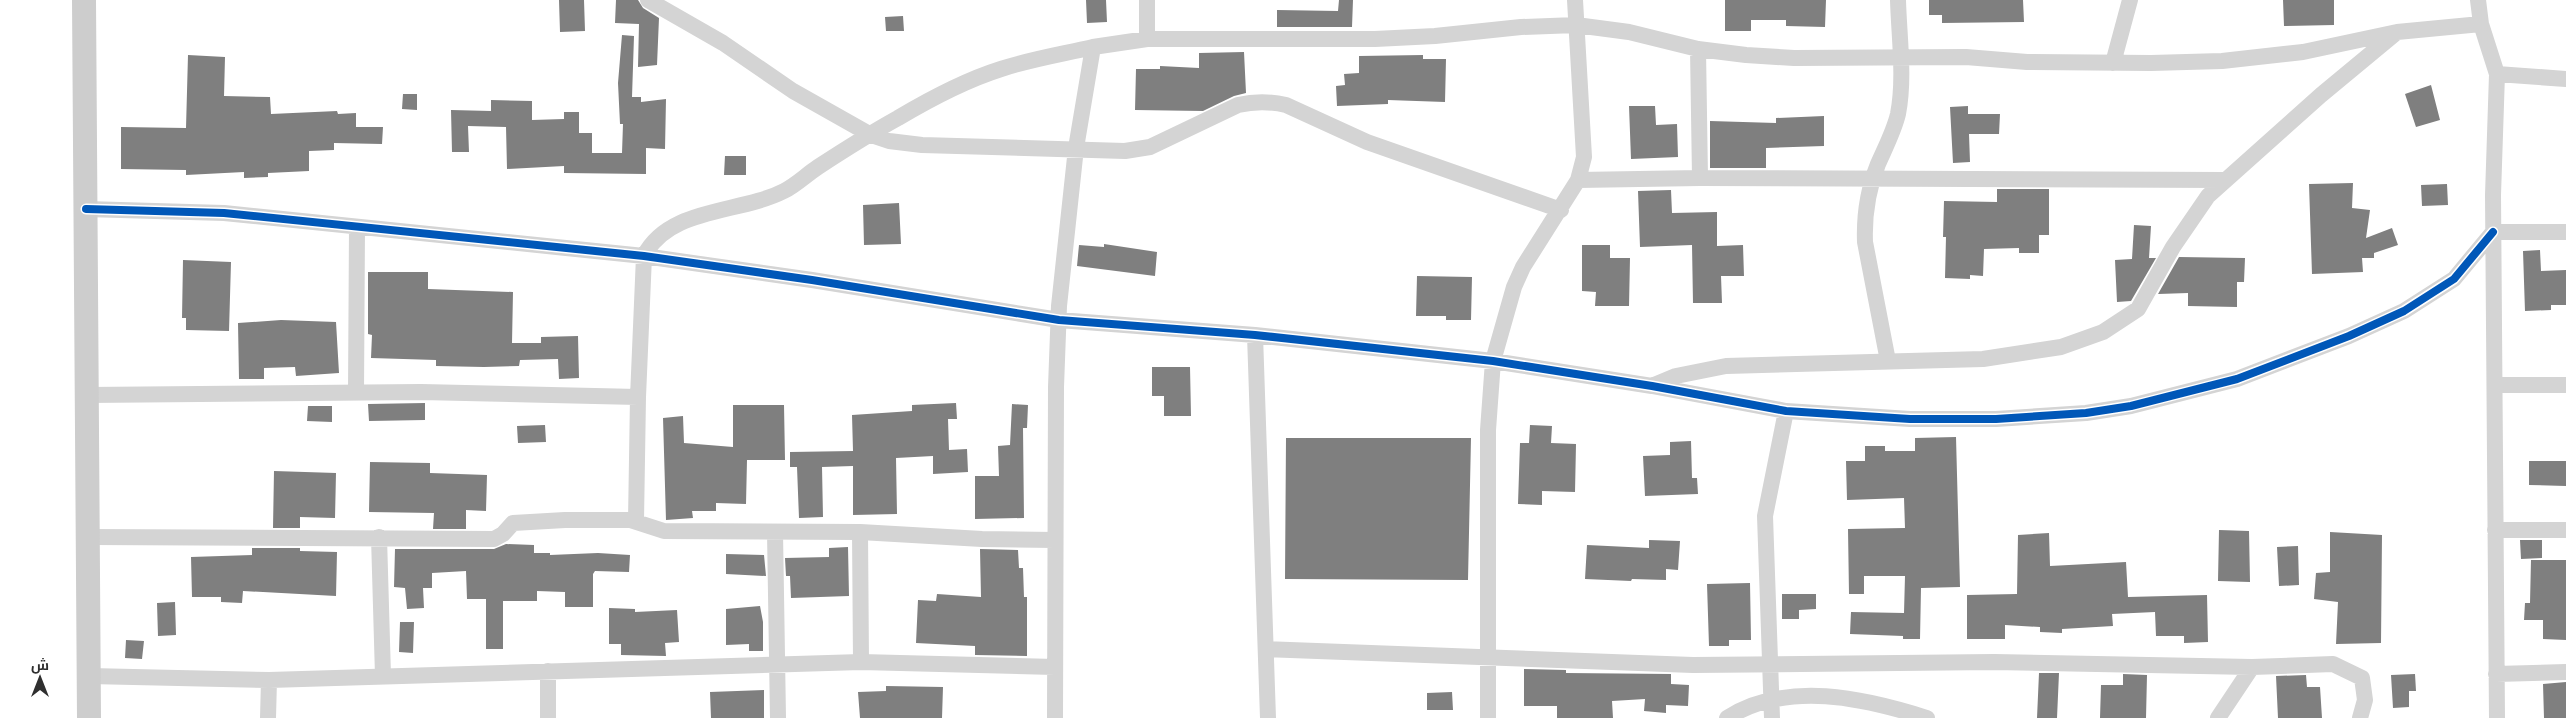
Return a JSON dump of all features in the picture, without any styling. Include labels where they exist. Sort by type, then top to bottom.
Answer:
[{"type":"street","points":[[84,0],[89,718]]},
{"type":"street","points":[[648,0],[723,43],[800,95],[871,135],[889,141],[922,145],[1076,148],[1125,151],[1150,147],[1228,108],[1253,102],[1274,102],[1286,105],[1376,145],[1560,210]]},
{"type":"street","points":[[1147,0],[1147,39]]},
{"type":"street","points":[[1488,718],[1488,430],[1493,361],[1514,287],[1523,267],[1578,180],[1584,157],[1575,0]]},
{"type":"street","points":[[1888,361],[1865,242],[1866,206],[1873,179],[1898,114],[1900,57],[1898,0]]},
{"type":"street","points":[[2113,62],[2130,0]]},
{"type":"street","points":[[2478,0],[2481,24],[2497,74],[2493,157],[2497,718]]},
{"type":"street","points":[[636,521],[638,397],[644,256],[652,242],[664,231],[683,222],[770,198],[786,190],[831,159],[899,117],[981,76],[1025,62],[1093,47],[1147,39],[1375,39],[1435,36],[1521,27],[1576,25],[1629,32],[1698,49],[1794,58],[1900,57],[2113,62],[2222,61],[2294,53],[2397,32],[2481,24]]},
{"type":"street","points":[[1652,386],[1684,374],[1726,366],[1983,358],[2016,355],[2061,347],[2103,332],[2138,309],[2193,215],[2224,180],[2397,32]]},
{"type":"street","points":[[1055,718],[1055,540],[1059,320],[1076,148],[1093,47]]},
{"type":"street","points":[[1698,49],[1700,178]]},
{"type":"street","points":[[2497,74],[2566,79]]},
{"type":"street","points":[[1578,180],[1700,178],[2224,180]]},
{"type":"street","points":[[86,209],[224,213],[644,256],[812,280],[1059,320],[1255,335],[1493,361],[1652,386],[1786,411],[1902,418],[2015,418],[2086,413],[2131,406],[2237,379],[2349,336],[2404,310],[2454,279],[2494,232],[2566,232]]},
{"type":"street","points":[[356,393],[357,227]]},
{"type":"street","points":[[1255,335],[1268,718]]},
{"type":"street","points":[[2495,385],[2566,385]]},
{"type":"street","points":[[87,395],[356,393],[638,397]]},
{"type":"street","points":[[1772,718],[1768,665],[1764,516],[1786,411]]},
{"type":"street","points":[[88,537],[494,539],[518,521],[636,521],[658,531],[860,532],[982,539],[1055,540]]},
{"type":"street","points":[[2495,530],[2566,530]]},
{"type":"street","points":[[775,532],[778,718]]},
{"type":"street","points":[[860,532],[861,662]]},
{"type":"street","points":[[379,537],[383,676]]},
{"type":"street","points":[[1266,649],[1607,662],[1768,665],[2004,662],[2252,667],[2333,664],[2362,678],[2365,700],[2360,718]]},
{"type":"street","points":[[89,676],[269,680],[861,662],[1055,667]]},
{"type":"street","points":[[2218,718],[2252,667]]},
{"type":"street","points":[[548,671],[548,718]]},
{"type":"street","points":[[2496,674],[2566,672]]},
{"type":"street","points":[[268,718],[269,680]]},
{"type":"street","points":[[1727,718],[1756,703],[1803,697],[1856,699],[1883,704],[1927,718]]},
{"type":"building","points":[[559,0],[584,0],[585,31],[560,32]]},
{"type":"building","points":[[616,0],[638,0],[643,8],[659,18],[657,65],[638,67],[639,24],[615,23]]},
{"type":"building","points":[[1086,0],[1106,0],[1107,22],[1087,23]]},
{"type":"building","points":[[1339,0],[1353,0],[1352,27],[1277,27],[1277,10],[1338,11]]},
{"type":"building","points":[[1725,0],[1826,0],[1825,27],[1786,26],[1786,20],[1751,20],[1751,31],[1725,31]]},
{"type":"building","points":[[1929,0],[2023,0],[2024,22],[1942,23],[1942,15],[1929,15]]},
{"type":"building","points":[[2283,0],[2334,0],[2334,25],[2284,26]]},
{"type":"building","points":[[903,16],[904,31],[886,31],[885,17]]},
{"type":"building","points":[[622,35],[634,36],[632,97],[641,97],[641,102],[666,99],[665,149],[646,148],[646,174],[564,173],[564,166],[507,169],[506,127],[468,126],[469,152],[452,152],[451,110],[491,111],[491,100],[532,101],[532,120],[564,119],[564,112],[579,112],[579,133],[592,133],[592,153],[622,153],[623,124],[620,124],[618,83]]},
{"type":"building","points":[[1244,52],[1246,93],[1234,96],[1203,111],[1135,110],[1136,69],[1160,69],[1160,66],[1199,68],[1199,53]]},
{"type":"building","points":[[188,55],[225,57],[224,96],[270,97],[271,114],[337,111],[338,114],[356,113],[356,127],[383,127],[382,144],[334,143],[334,150],[309,151],[309,171],[268,173],[268,177],[244,178],[244,172],[186,175],[186,170],[121,169],[121,127],[186,128]]},
{"type":"building","points":[[1423,55],[1423,59],[1446,59],[1445,102],[1388,100],[1388,104],[1337,106],[1336,86],[1345,85],[1344,74],[1359,73],[1359,56]]},
{"type":"building","points":[[2431,85],[2440,120],[2416,127],[2405,94]]},
{"type":"building","points":[[403,94],[417,94],[417,110],[402,109]]},
{"type":"building","points":[[1629,106],[1655,106],[1656,125],[1677,124],[1678,157],[1631,159]]},
{"type":"building","points":[[1968,106],[1968,114],[2000,114],[1999,134],[1969,134],[1970,162],[1953,163],[1950,107]]},
{"type":"building","points":[[1824,116],[1824,146],[1766,148],[1766,168],[1710,168],[1710,121],[1776,123],[1776,118]]},
{"type":"building","points":[[725,156],[746,156],[746,175],[724,175]]},
{"type":"building","points":[[2353,183],[2352,208],[2370,210],[2366,238],[2392,228],[2398,245],[2374,253],[2374,258],[2362,258],[2363,272],[2312,274],[2309,184]]},
{"type":"building","points":[[2447,184],[2448,205],[2422,206],[2421,185]]},
{"type":"building","points":[[1997,189],[2049,189],[2049,235],[2039,235],[2039,253],[2019,253],[2019,248],[1984,249],[1983,276],[1970,275],[1970,279],[1945,278],[1946,237],[1943,237],[1944,201],[1997,202]]},
{"type":"building","points":[[1671,190],[1672,213],[1717,212],[1717,246],[1743,245],[1744,276],[1721,276],[1722,303],[1693,303],[1692,245],[1640,247],[1638,191]]},
{"type":"building","points":[[899,203],[901,244],[864,245],[863,205]]},
{"type":"building","points":[[2134,225],[2151,226],[2149,258],[2156,258],[2131,301],[2117,302],[2115,260],[2132,259]]},
{"type":"building","points":[[1104,244],[1157,252],[1155,276],[1077,266],[1079,245],[1104,247]]},
{"type":"building","points":[[1582,245],[1610,245],[1610,258],[1630,258],[1629,306],[1595,306],[1596,292],[1582,291]]},
{"type":"building","points":[[2540,250],[2541,271],[2566,270],[2566,305],[2551,305],[2551,310],[2525,311],[2523,251]]},
{"type":"building","points":[[2179,257],[2245,258],[2244,282],[2237,282],[2237,307],[2188,306],[2188,293],[2158,294]]},
{"type":"building","points":[[183,260],[231,262],[229,331],[186,330],[186,318],[182,318]]},
{"type":"building","points":[[368,272],[428,272],[428,289],[513,292],[512,343],[541,343],[541,337],[578,336],[579,378],[559,379],[558,359],[520,360],[519,366],[484,367],[436,366],[436,360],[371,358],[372,335],[368,334]]},
{"type":"building","points":[[1417,276],[1472,277],[1471,320],[1446,320],[1446,316],[1416,316]]},
{"type":"building","points":[[281,320],[336,322],[339,373],[296,376],[295,367],[264,368],[264,379],[239,379],[238,323]]},
{"type":"building","points":[[1152,367],[1190,367],[1191,416],[1164,416],[1164,396],[1152,396]]},
{"type":"building","points":[[425,403],[425,420],[369,421],[368,404]]},
{"type":"building","points":[[956,403],[957,419],[948,419],[949,450],[967,449],[968,472],[933,474],[933,456],[896,458],[897,514],[853,515],[853,466],[822,467],[823,517],[799,518],[797,467],[790,467],[790,452],[853,451],[852,415],[912,411],[912,405]]},
{"type":"building","points":[[1012,404],[1028,405],[1027,428],[1023,428],[1024,518],[975,519],[975,476],[999,476],[998,446],[1010,445]]},
{"type":"building","points":[[733,405],[784,405],[785,460],[747,460],[746,504],[716,503],[716,511],[692,511],[693,518],[666,520],[663,418],[683,416],[684,443],[733,447]]},
{"type":"building","points":[[308,406],[332,406],[332,422],[307,421]]},
{"type":"building","points":[[545,425],[546,442],[518,443],[517,426]]},
{"type":"building","points":[[1530,425],[1552,426],[1551,443],[1576,444],[1575,492],[1542,491],[1542,505],[1518,504],[1520,443],[1529,443]]},
{"type":"building","points":[[1956,437],[1960,587],[1921,588],[1920,639],[1903,639],[1903,636],[1850,634],[1851,612],[1904,613],[1905,576],[1864,576],[1864,594],[1849,594],[1848,529],[1905,528],[1904,498],[1847,500],[1846,461],[1865,461],[1865,446],[1885,446],[1885,451],[1915,451],[1915,438]]},
{"type":"building","points":[[1286,438],[1471,438],[1468,580],[1285,579]]},
{"type":"building","points":[[1691,441],[1692,478],[1697,478],[1698,494],[1645,496],[1643,456],[1670,455],[1670,442]]},
{"type":"building","points":[[2529,461],[2566,461],[2566,486],[2529,485]]},
{"type":"building","points":[[370,462],[430,463],[430,473],[487,475],[486,511],[466,510],[466,529],[433,529],[434,513],[369,512]]},
{"type":"building","points":[[274,471],[336,473],[335,518],[300,517],[300,528],[273,528]]},
{"type":"building","points":[[2219,530],[2249,531],[2250,582],[2218,581]]},
{"type":"building","points":[[2330,532],[2382,535],[2381,643],[2336,644],[2338,602],[2314,599],[2316,573],[2330,572]]},
{"type":"building","points":[[2049,533],[2050,566],[2126,562],[2128,597],[2207,595],[2208,642],[2184,643],[2184,636],[2156,636],[2155,612],[2112,614],[2113,626],[2062,629],[2062,633],[2040,632],[2040,627],[2005,625],[2005,639],[1967,639],[1967,595],[2017,594],[2018,535]]},
{"type":"building","points":[[1649,540],[1680,541],[1678,570],[1666,569],[1666,580],[1585,579],[1587,545],[1649,548]]},
{"type":"building","points":[[2520,540],[2542,540],[2542,558],[2521,559]]},
{"type":"building","points":[[506,544],[534,545],[534,553],[550,553],[550,555],[598,553],[630,555],[629,572],[595,571],[593,574],[593,607],[565,607],[565,592],[537,591],[537,601],[503,601],[503,649],[486,649],[486,599],[467,599],[466,571],[432,573],[432,588],[423,588],[424,608],[407,609],[405,588],[394,587],[395,549],[494,549]]},
{"type":"building","points":[[2298,546],[2299,585],[2279,586],[2277,547]]},
{"type":"building","points":[[848,547],[849,596],[791,598],[790,576],[786,576],[785,558],[829,557],[829,548]]},
{"type":"building","points":[[252,548],[300,548],[300,551],[337,552],[336,596],[243,591],[242,603],[221,602],[221,597],[192,597],[191,557],[252,555]]},
{"type":"building","points":[[980,549],[1018,550],[1019,568],[1023,568],[1024,597],[1027,597],[1027,656],[975,655],[975,646],[916,643],[918,600],[936,601],[937,594],[981,597]]},
{"type":"building","points":[[726,554],[764,555],[766,576],[726,574]]},
{"type":"building","points":[[2531,560],[2566,560],[2566,640],[2543,639],[2543,620],[2524,620],[2525,603],[2530,603]]},
{"type":"building","points":[[1750,583],[1751,640],[1729,640],[1729,646],[1709,646],[1707,584]]},
{"type":"building","points":[[1782,594],[1816,594],[1816,609],[1799,610],[1799,619],[1782,619]]},
{"type":"building","points":[[175,602],[176,635],[158,636],[157,603]]},
{"type":"building","points":[[760,606],[763,622],[763,651],[749,651],[749,644],[726,645],[726,609]]},
{"type":"building","points":[[609,608],[635,609],[635,612],[677,610],[679,642],[665,643],[666,656],[621,655],[621,644],[609,644]]},
{"type":"building","points":[[400,622],[414,622],[413,653],[399,652]]},
{"type":"building","points":[[126,640],[144,641],[142,659],[125,658]]},
{"type":"building","points":[[1524,669],[1566,670],[1566,673],[1671,674],[1671,684],[1689,685],[1688,706],[1666,705],[1666,713],[1644,711],[1645,699],[1612,701],[1613,718],[1557,718],[1557,706],[1524,706]]},
{"type":"building","points":[[2039,673],[2059,673],[2057,718],[2037,718]]},
{"type":"building","points":[[2123,674],[2147,675],[2146,718],[2100,718],[2101,685],[2123,685]]},
{"type":"building","points":[[2415,674],[2416,691],[2409,691],[2409,707],[2393,708],[2391,675]]},
{"type":"building","points":[[2306,675],[2307,687],[2320,687],[2322,718],[2278,718],[2276,676]]},
{"type":"building","points":[[2566,682],[2566,718],[2544,718],[2543,684]]},
{"type":"building","points":[[886,686],[943,687],[942,718],[860,718],[858,692],[886,691]]},
{"type":"building","points":[[764,690],[764,718],[711,718],[710,692]]},
{"type":"building","points":[[1452,692],[1453,710],[1427,710],[1427,693]]},
{"type":"cycle path","points":[[86,209],[224,213],[644,256],[812,280],[1059,320],[1255,335],[1493,361],[1652,386],[1786,411],[1910,419],[1996,419],[2086,413],[2131,406],[2237,379],[2349,336],[2404,311],[2454,279],[2493,232]]}]
